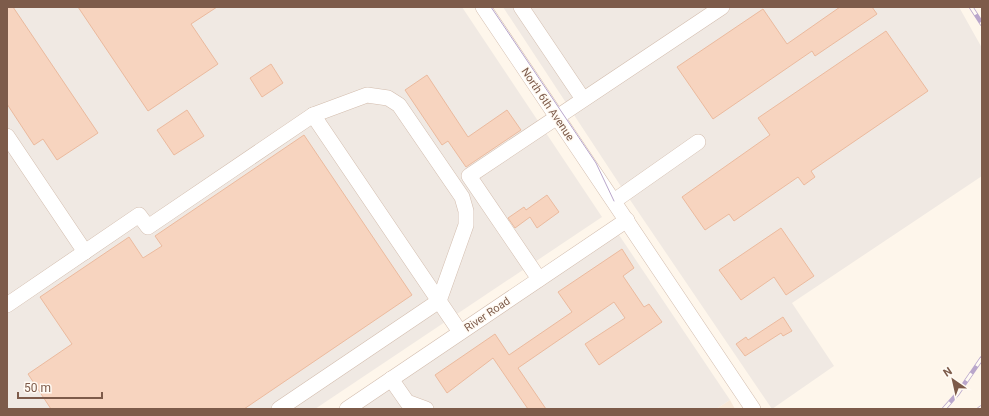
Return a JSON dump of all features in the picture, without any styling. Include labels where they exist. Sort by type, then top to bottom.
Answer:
[{"type":"street","name":"North 6th Avenue","points":[[482,7],[557,116],[753,409]]},
{"type":"street","points":[[521,7],[583,99]]},
{"type":"street","points":[[539,279],[469,176],[722,7]]},
{"type":"street","points":[[7,305],[139,215],[148,227],[313,115],[367,95],[388,98],[400,105],[462,197],[466,211],[466,225],[439,301],[278,409]]},
{"type":"street","points":[[313,115],[460,332]]},
{"type":"street","points":[[7,136],[85,252]]},
{"type":"street","points":[[614,201],[698,142]]},
{"type":"street","name":"River Road","points":[[347,409],[627,220]]},
{"type":"street","points":[[391,379],[407,402],[415,407]]},
{"type":"shaded area","points":[[7,7],[462,7],[602,217],[315,409],[7,409]]},
{"type":"shaded area","points":[[503,7],[959,7],[982,48],[982,176],[792,303],[834,366],[772,409],[624,191]]},
{"type":"shaded area","points":[[617,232],[730,400],[716,409],[358,409]]},
{"type":"shaded area","points":[[730,400],[735,409],[716,409]]},
{"type":"building","points":[[7,7],[13,7],[98,133],[57,160],[43,139],[34,145],[7,104]]},
{"type":"building","points":[[78,7],[217,7],[191,24],[218,64],[148,111]]},
{"type":"building","points":[[840,7],[872,7],[877,14],[815,56],[812,51],[713,119],[677,67],[763,9],[787,44]]},
{"type":"building","points":[[886,31],[928,91],[811,171],[815,177],[804,185],[798,177],[734,221],[729,214],[705,230],[682,197],[770,135],[758,118]]},
{"type":"building","points":[[271,64],[283,83],[262,97],[250,78]]},
{"type":"building","points":[[427,75],[468,137],[507,110],[521,130],[466,167],[448,141],[442,145],[405,90]]},
{"type":"building","points":[[187,110],[204,136],[174,155],[157,130]]},
{"type":"building","points":[[304,135],[412,295],[244,409],[51,409],[28,374],[72,344],[40,297],[129,237],[143,258],[162,246],[155,236]]},
{"type":"building","points":[[547,195],[559,212],[537,228],[530,217],[515,228],[508,218],[524,207],[526,210]]},
{"type":"building","points":[[781,228],[814,276],[786,295],[774,277],[741,300],[719,270]]},
{"type":"building","points":[[622,249],[634,268],[623,276],[644,307],[649,304],[662,322],[599,365],[585,344],[625,318],[614,302],[518,368],[546,409],[528,409],[493,358],[447,393],[435,375],[495,334],[509,355],[572,312],[558,292]]},
{"type":"building","points":[[783,317],[792,331],[783,336],[781,333],[745,356],[736,344],[746,337],[748,340]]},
{"type":"tram line","points":[[491,7],[596,163],[614,201]]},
{"type":"railway","points":[[971,7],[982,24]]},
{"type":"railway","points":[[944,409],[958,393],[982,358]]}]
